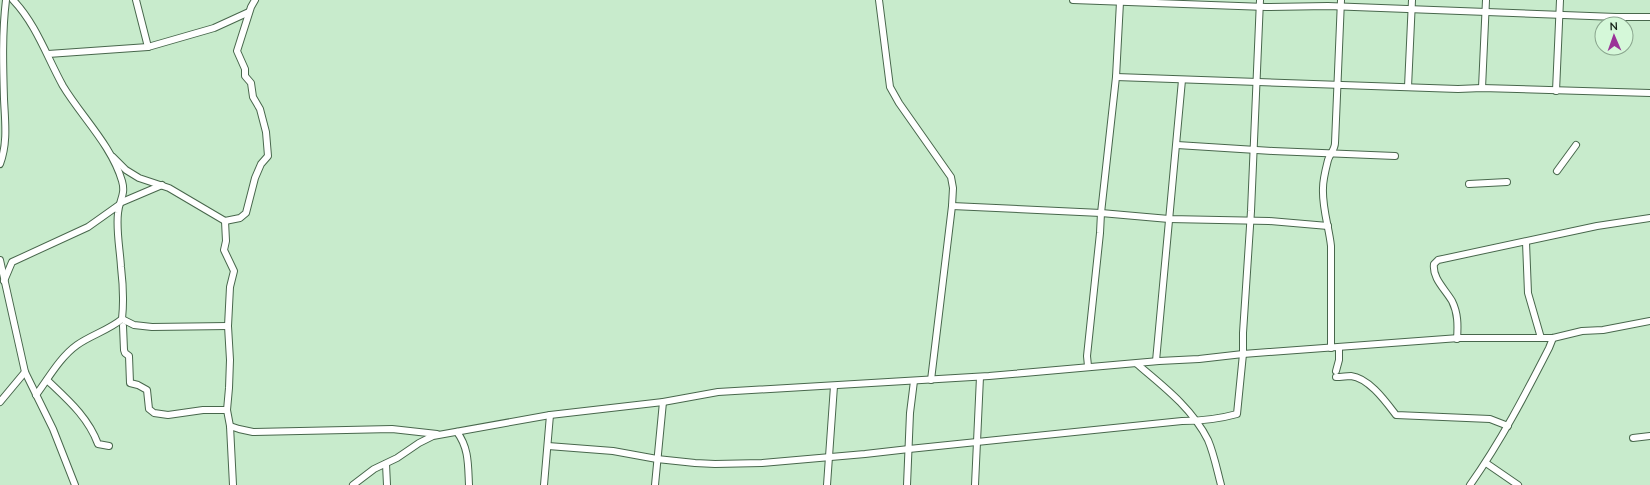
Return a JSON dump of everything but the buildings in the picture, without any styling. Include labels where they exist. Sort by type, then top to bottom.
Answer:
[{"type":"street","points":[[0,164],[5,148],[2,56],[6,0]]},
{"type":"street","points":[[13,0],[23,10],[64,86],[110,155],[122,180],[124,196],[121,203],[117,230],[123,291],[122,318],[112,327]]},
{"type":"street","points":[[136,0],[148,47]]},
{"type":"street","points":[[110,155],[126,170],[139,178],[162,185],[191,200],[225,221],[240,218],[246,213],[255,178],[261,164],[268,156],[266,132],[260,109],[253,98],[251,83],[246,76],[238,51],[249,12],[255,0]]},
{"type":"street","points":[[879,0],[890,87],[951,177],[953,188],[931,380]]},
{"type":"street","points":[[1073,0],[1120,2],[1260,3],[1341,8],[1650,17]]},
{"type":"street","points":[[1331,348],[1331,246],[1324,211],[1323,187],[1328,162],[1335,143],[1341,0]]},
{"type":"street","points":[[1408,87],[1412,0]]},
{"type":"street","points":[[1482,88],[1486,0]]},
{"type":"street","points":[[1556,91],[1560,0]]},
{"type":"street","points":[[1088,366],[1087,356],[1116,77],[1120,2]]},
{"type":"street","points":[[548,446],[613,451],[657,459],[695,463],[762,463],[1182,421],[1197,421],[1237,414],[1243,354],[1243,333],[1251,221],[1260,3]]},
{"type":"street","points":[[48,54],[148,47],[214,28],[249,12]]},
{"type":"street","points":[[1116,77],[1338,85],[1650,93]]},
{"type":"street","points":[[1156,361],[1182,80]]},
{"type":"street","points":[[1177,145],[1395,156]]},
{"type":"street","points":[[1557,171],[1576,145]]},
{"type":"street","points":[[1469,184],[1507,182]]},
{"type":"street","points":[[4,281],[12,262],[18,258],[88,227],[121,203],[162,185]]},
{"type":"street","points":[[952,206],[1101,213],[1169,219],[1251,221],[1328,226]]},
{"type":"street","points":[[1457,338],[1458,326],[1455,308],[1434,275],[1433,269],[1435,262],[1442,258],[1526,242],[1597,226],[1650,218]]},
{"type":"street","points":[[225,221],[226,241],[224,250],[234,271],[230,287],[228,326],[230,374],[227,410],[230,426],[233,485]]},
{"type":"street","points":[[1526,242],[1528,293],[1541,338]]},
{"type":"street","points":[[0,260],[25,372],[53,429],[75,485]]},
{"type":"street","points":[[122,318],[134,325]]},
{"type":"street","points":[[354,485],[374,469],[402,456],[427,439],[442,434],[550,415],[663,402],[720,392],[1042,373],[1088,366],[1137,364],[1156,361],[1199,359],[1243,354],[1457,338],[1553,338],[1582,332],[1650,322]]},
{"type":"street","points":[[36,395],[67,354],[76,346],[99,332],[112,327],[134,325],[152,327],[228,326]]},
{"type":"street","points":[[123,326],[124,350],[129,356],[130,383],[147,390],[149,408],[151,411],[160,415],[203,410],[227,410]]},
{"type":"street","points":[[1470,485],[1486,463],[1508,426],[1550,348],[1553,338]]},
{"type":"street","points":[[1339,348],[1339,360],[1336,374],[1352,376],[1366,383],[1377,392],[1396,415],[1490,419],[1508,426]]},
{"type":"street","points":[[1137,364],[1184,405],[1197,421],[1208,441],[1221,485]]},
{"type":"street","points":[[0,402],[25,372]]},
{"type":"street","points":[[975,485],[980,377]]},
{"type":"street","points":[[47,380],[75,406],[93,430],[98,444],[109,446]]},
{"type":"street","points":[[906,485],[910,413],[914,381]]},
{"type":"street","points":[[827,485],[834,386]]},
{"type":"street","points":[[655,485],[663,402]]},
{"type":"street","points":[[544,485],[550,415]]},
{"type":"street","points":[[230,426],[239,430],[253,432],[392,429],[442,434]]},
{"type":"street","points":[[456,432],[461,438],[467,453],[469,462],[469,485]]},
{"type":"street","points":[[1633,438],[1650,436]]},
{"type":"street","points":[[1486,463],[1518,485]]},
{"type":"street","points":[[386,464],[387,485]]}]
